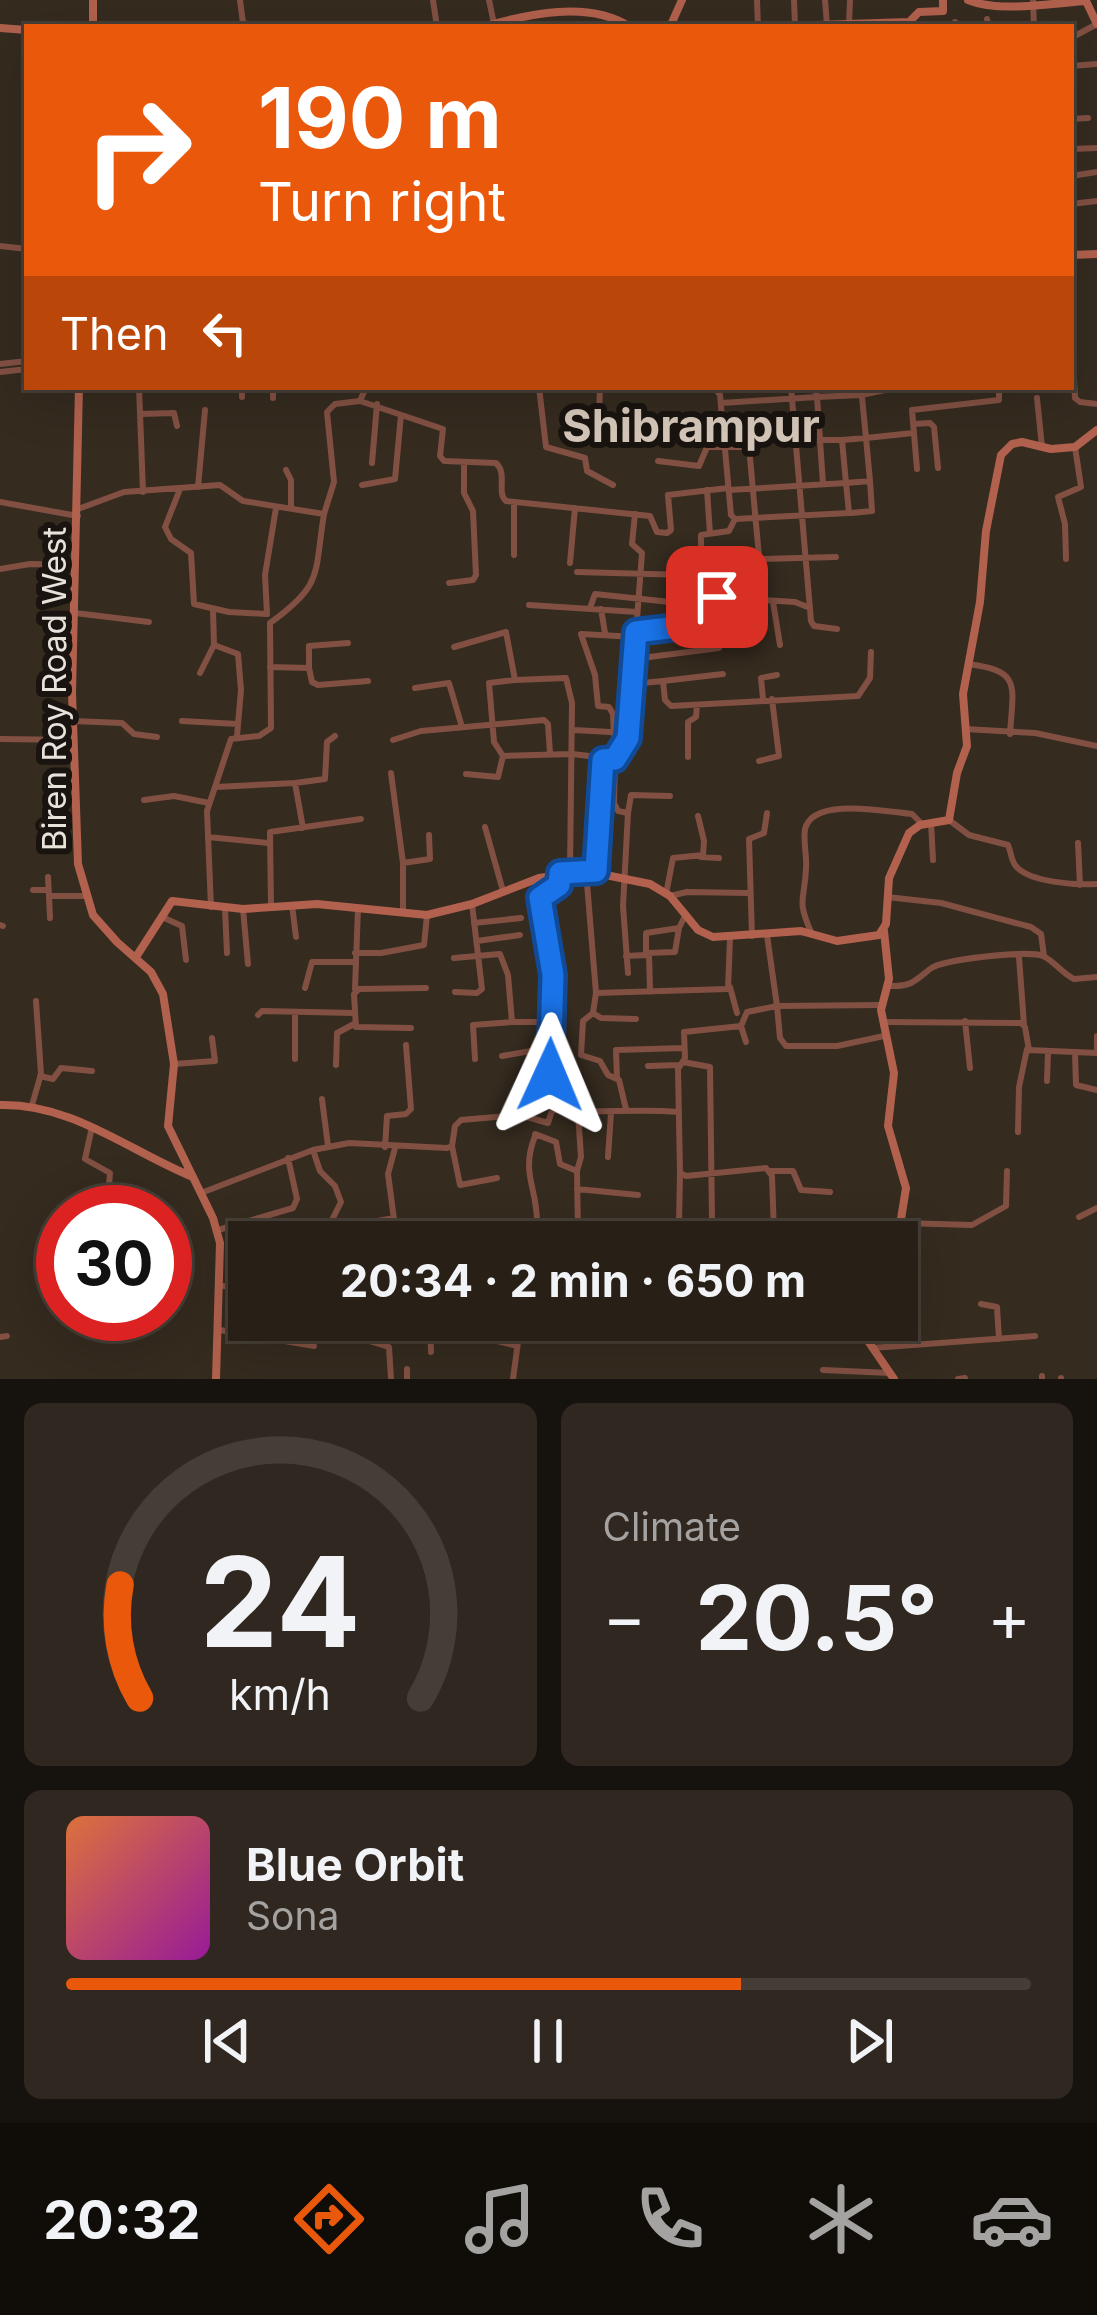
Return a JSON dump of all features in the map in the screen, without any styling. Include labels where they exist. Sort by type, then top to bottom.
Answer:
[{"type":"street","points":[[489,0],[496,24],[575,5],[604,10],[623,24]]},
{"type":"street","points":[[849,24],[850,0]]},
{"type":"street","points":[[897,24],[909,22],[915,14],[913,0]]},
{"type":"street","points":[[915,14],[943,11],[943,0]]},
{"type":"street","points":[[968,0],[981,5],[1087,1],[1097,24]]},
{"type":"street","points":[[1074,118],[1088,118]]},
{"type":"street","points":[[1074,378],[1075,398],[1097,404]]},
{"type":"street","name":"Biren Roy Road West","points":[[79,390],[73,721],[78,863],[85,896],[102,927],[159,982],[174,1064],[168,1126],[218,1230],[221,1286],[216,1379]]},
{"type":"street","points":[[139,390],[143,492]]},
{"type":"street","points":[[242,390],[242,397]]},
{"type":"street","points":[[273,390],[273,398]]},
{"type":"street","points":[[360,401],[365,390]]},
{"type":"street","points":[[539,390],[546,447],[585,458],[587,472],[613,485]]},
{"type":"street","points":[[600,390],[598,415],[603,421],[681,427]]},
{"type":"street","points":[[716,390],[735,519]]},
{"type":"street","points":[[744,390],[746,400]]},
{"type":"street","points":[[790,390],[812,624],[837,628]]},
{"type":"street","points":[[816,390],[823,484]]},
{"type":"street","points":[[916,469],[914,407],[997,400],[1000,390]]},
{"type":"street","points":[[721,403],[861,391],[872,511],[735,519]]},
{"type":"street","points":[[1037,398],[1042,447]]},
{"type":"street","points":[[180,489],[165,527],[193,558],[194,604],[268,619],[295,606],[314,583],[334,482],[327,412],[335,404],[377,404],[440,427],[442,460],[500,466],[503,500],[652,517],[657,532],[671,530],[668,495],[870,481]]},
{"type":"street","points":[[373,463],[377,404]]},
{"type":"street","points":[[198,487],[205,410]]},
{"type":"street","points":[[140,414],[174,413],[177,426]]},
{"type":"street","points":[[362,485],[395,479],[401,415]]},
{"type":"street","points":[[796,442],[866,438],[930,423],[938,467]]},
{"type":"street","points":[[949,820],[967,746],[962,713],[1001,455],[1012,444],[1075,447],[1097,430]]},
{"type":"street","points":[[842,440],[849,513]]},
{"type":"street","points":[[658,461],[699,466],[706,448],[749,447],[763,600],[810,608]]},
{"type":"street","points":[[1066,559],[1058,496],[1081,487],[1075,447]]},
{"type":"street","points":[[449,583],[473,580],[476,575],[473,511],[464,494],[464,462]]},
{"type":"street","points":[[286,470],[291,477],[291,508]]},
{"type":"street","points":[[0,502],[78,513],[124,492],[220,485],[243,501],[324,514]]},
{"type":"street","points":[[707,490],[710,533]]},
{"type":"street","points":[[514,502],[514,555]]},
{"type":"street","points":[[237,736],[260,736],[271,728],[265,575],[276,506]]},
{"type":"street","points":[[570,563],[575,508]]},
{"type":"street","points":[[615,759],[628,738],[641,550],[632,544],[635,514]]},
{"type":"street","points":[[700,559],[700,537],[729,532],[735,519]]},
{"type":"street","points":[[718,622],[719,557],[742,555]]},
{"type":"street","points":[[759,559],[836,557]]},
{"type":"street","points":[[0,569],[30,563],[76,565]]},
{"type":"street","points":[[577,572],[686,575]]},
{"type":"street","points":[[590,608],[595,594],[717,607]]},
{"type":"street","points":[[773,602],[780,645]]},
{"type":"street","points":[[529,604],[637,612]]},
{"type":"street","points":[[601,609],[605,633]]},
{"type":"street","points":[[200,673],[214,645],[213,610]]},
{"type":"street","points":[[75,614],[149,622]]},
{"type":"street","points":[[628,813],[618,812],[614,803],[612,710],[598,706],[595,675],[581,635],[636,634],[735,621]]},
{"type":"street","points":[[454,647],[506,632],[515,680]]},
{"type":"street","points":[[348,643],[309,646],[312,682],[368,681]]},
{"type":"street","points":[[211,907],[209,803],[238,724],[238,655],[214,645]]},
{"type":"street","points":[[634,658],[719,648]]},
{"type":"street","points":[[663,681],[667,705],[860,695],[870,678],[871,652]]},
{"type":"street","points":[[968,664],[1008,674],[1013,689],[1010,734]]},
{"type":"street","points":[[270,667],[309,668]]},
{"type":"street","points":[[632,683],[723,674]]},
{"type":"street","points":[[758,761],[779,756],[761,678],[777,675]]},
{"type":"street","points":[[466,774],[498,776],[503,756],[495,744],[489,683],[566,678],[572,754],[565,872],[559,885],[540,898],[553,975],[548,1048],[556,1091],[554,1110],[548,1123],[539,1124],[514,1114],[461,1120],[455,1126],[452,1146],[460,1185],[497,1178]]},
{"type":"street","points":[[416,688],[449,683],[461,727]]},
{"type":"street","points":[[688,757],[688,722],[696,717],[697,704]]},
{"type":"street","points":[[73,721],[122,723],[134,734],[157,737]]},
{"type":"street","points":[[182,721],[238,724]]},
{"type":"street","points":[[393,740],[422,731],[547,721],[550,754]]},
{"type":"street","points":[[965,729],[1035,733],[1097,746]]},
{"type":"street","points":[[572,730],[611,732]]},
{"type":"street","points":[[216,788],[325,779],[326,742],[335,736]]},
{"type":"street","points":[[0,739],[73,740]]},
{"type":"street","points":[[503,756],[572,754],[615,759]]},
{"type":"street","points":[[603,760],[591,871],[596,993],[593,1012],[584,1021],[582,1058],[600,1061],[608,1075],[617,1078]]},
{"type":"street","points":[[391,772],[403,863],[403,912]]},
{"type":"street","points":[[295,783],[303,828]]},
{"type":"street","points":[[628,973],[623,877],[631,795],[670,796]]},
{"type":"street","points":[[144,800],[174,796],[209,803]]},
{"type":"street","points":[[811,933],[800,901],[806,872],[805,829],[810,821],[844,807],[912,814],[927,823],[933,860]]},
{"type":"street","points":[[752,936],[749,839],[764,833],[767,813]]},
{"type":"street","points":[[698,816],[704,841],[701,857]]},
{"type":"street","points":[[271,908],[270,832],[361,819]]},
{"type":"street","points":[[902,1221],[905,1178],[888,1126],[894,1073],[881,1004],[889,986],[886,896],[909,832],[949,820],[969,835],[1008,845],[1015,865],[1026,873],[1079,885],[1097,884]]},
{"type":"street","points":[[485,826],[503,891]]},
{"type":"street","points":[[403,863],[430,860],[429,835]]},
{"type":"street","points":[[208,837],[268,842]]},
{"type":"street","points":[[1078,843],[1079,885]]},
{"type":"street","points":[[668,895],[673,859],[718,858]]},
{"type":"street","points":[[136,957],[172,901],[226,909],[292,905],[427,915],[565,872],[591,871],[623,877],[668,895],[705,935],[811,933],[837,941],[884,931]]},
{"type":"street","points":[[48,877],[50,918]]},
{"type":"street","points":[[34,890],[85,896]]},
{"type":"street","points":[[668,895],[749,893]]},
{"type":"street","points":[[886,896],[941,903],[1031,927],[1040,934],[1044,956],[1068,977],[1097,977]]},
{"type":"street","points":[[455,992],[480,992],[472,904]]},
{"type":"street","points":[[292,905],[296,937]]},
{"type":"street","points":[[358,908],[354,1024],[358,1028],[411,1028]]},
{"type":"street","points":[[226,909],[227,953]]},
{"type":"street","points":[[243,909],[248,964]]},
{"type":"street","points":[[626,956],[675,952],[686,914]]},
{"type":"street","points":[[305,988],[312,962],[424,945],[427,915]]},
{"type":"street","points":[[160,916],[182,926],[186,960]]},
{"type":"street","points":[[474,923],[520,918]]},
{"type":"street","points":[[650,992],[646,933],[679,928]]},
{"type":"street","points":[[477,941],[520,935]]},
{"type":"street","points":[[766,935],[785,1046],[837,1046],[884,1036]]},
{"type":"street","points":[[730,938],[730,987],[737,1013]]},
{"type":"street","points":[[454,958],[495,953],[503,958],[512,1022]]},
{"type":"street","points":[[1018,1132],[1019,1087],[1027,1049],[1019,955]]},
{"type":"street","points":[[889,986],[919,981],[933,967],[974,958],[1044,956]]},
{"type":"street","points":[[596,993],[723,991],[730,987]]},
{"type":"street","points":[[355,990],[426,988]]},
{"type":"street","points":[[32,1105],[40,1076],[36,1001]]},
{"type":"street","points":[[746,1042],[741,1026],[747,1012],[777,1006],[881,1004]]},
{"type":"street","points":[[258,1016],[262,1011],[354,1013]]},
{"type":"street","points":[[295,1012],[296,1059]]},
{"type":"street","points":[[593,1012],[601,1018],[636,1019]]},
{"type":"street","points":[[965,1021],[970,1068]]},
{"type":"street","points":[[475,1059],[473,1025],[551,1022]]},
{"type":"street","points":[[883,1022],[1024,1024]]},
{"type":"street","points":[[336,1065],[337,1033],[354,1024]]},
{"type":"street","points":[[679,1221],[681,1064],[687,1030],[741,1026]]},
{"type":"street","points":[[1027,1049],[1097,1053],[1097,1036]]},
{"type":"street","points":[[174,1064],[215,1061],[212,1038]]},
{"type":"street","points":[[385,1147],[387,1116],[411,1109],[406,1045]]},
{"type":"street","points":[[502,1056],[548,1048]]},
{"type":"street","points":[[626,1109],[617,1078],[616,1050],[684,1048]]},
{"type":"street","points":[[1047,1081],[1048,1052]]},
{"type":"street","points":[[1075,1052],[1076,1085],[1097,1090]]},
{"type":"street","points":[[648,1066],[710,1067],[708,1174],[715,1221]]},
{"type":"street","points":[[40,1076],[53,1078],[59,1068],[92,1071]]},
{"type":"street","points":[[322,1099],[328,1146]]},
{"type":"street","points":[[0,1105],[32,1105],[92,1126],[194,1178]]},
{"type":"street","points":[[554,1110],[679,1112]]},
{"type":"street","points":[[578,1112],[578,1221]]},
{"type":"street","points":[[608,1157],[610,1112]]},
{"type":"street","points":[[537,1221],[526,1162],[539,1124]]},
{"type":"street","points":[[92,1126],[85,1159],[111,1174],[110,1185]]},
{"type":"street","points":[[535,1134],[556,1142],[560,1164],[577,1171]]},
{"type":"street","points":[[201,1193],[328,1146],[452,1146]]},
{"type":"street","points":[[394,1221],[388,1174],[395,1148]]},
{"type":"street","points":[[314,1150],[320,1171],[335,1186],[341,1202],[332,1221]]},
{"type":"street","points":[[218,1230],[293,1208],[298,1199],[288,1158]]},
{"type":"street","points":[[680,1174],[766,1168],[773,1221]]},
{"type":"street","points":[[770,1172],[793,1171],[801,1190],[830,1192]]},
{"type":"street","points":[[918,1223],[977,1224],[1006,1206],[1006,1171]]},
{"type":"street","points":[[578,1189],[638,1196]]},
{"type":"street","points":[[1078,1217],[1097,1208]]},
{"type":"street","points":[[373,1221],[394,1217]]},
{"type":"street","points":[[221,1286],[228,1286]]},
{"type":"street","points":[[981,1304],[997,1307],[999,1339]]},
{"type":"street","points":[[220,1330],[314,1346]]},
{"type":"street","points":[[872,1348],[1035,1336]]},
{"type":"street","points":[[369,1341],[389,1347],[391,1379]]},
{"type":"street","points":[[431,1341],[431,1352]]},
{"type":"street","points":[[497,1341],[517,1346]]},
{"type":"street","points":[[513,1379],[518,1341]]},
{"type":"street","points":[[868,1341],[892,1376]]},
{"type":"street","points":[[823,1370],[892,1376]]},
{"type":"district","name":"Shibrampur","points":[[691,426]]},
{"type":"route","points":[[550,1075],[553,975],[540,898],[559,885],[560,873],[596,871],[603,760],[615,759],[628,738],[636,632],[718,622],[717,597]]}]
